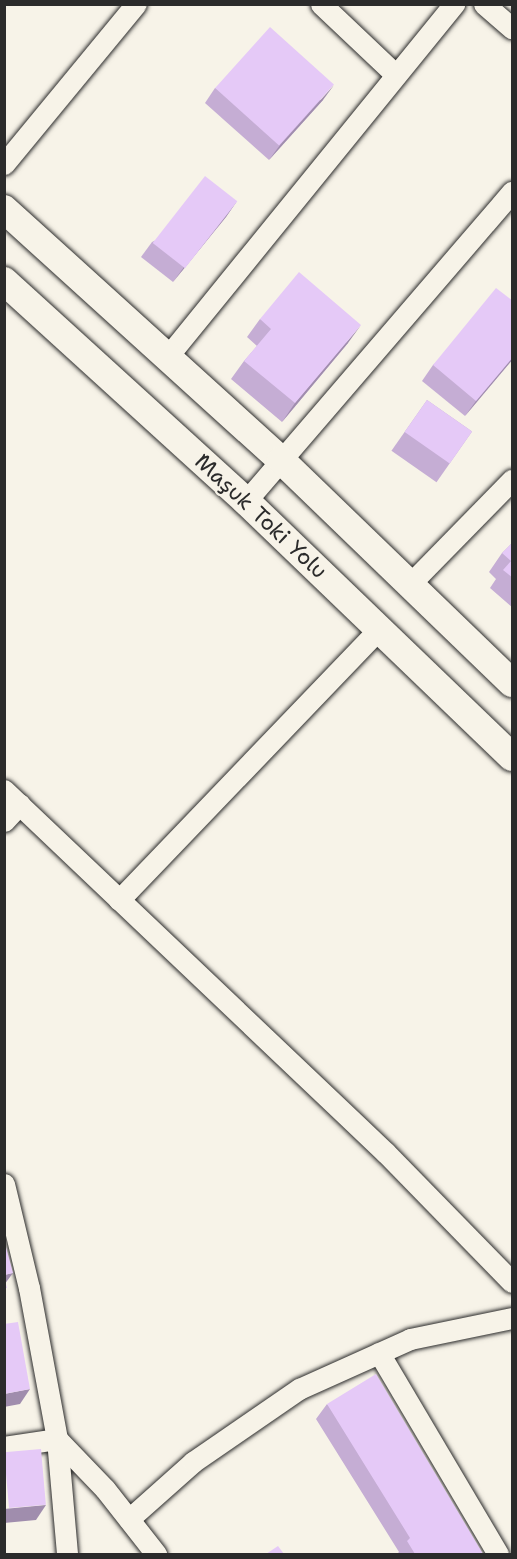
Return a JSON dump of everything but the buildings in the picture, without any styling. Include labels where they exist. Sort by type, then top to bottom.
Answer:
[{"type":"main road","points":[[4,209],[281,460],[513,683]]},
{"type":"main road","name":"Maşuk Toki Yolu","points":[[4,281],[246,501],[513,757]]},
{"type":"street","points":[[4,164],[136,4]]},
{"type":"street","points":[[321,4],[396,75]]},
{"type":"street","points":[[168,356],[454,4]]},
{"type":"street","points":[[484,4],[513,28]]},
{"type":"street","points":[[246,501],[513,192]]},
{"type":"street","points":[[410,584],[513,480]]},
{"type":"street","points":[[120,900],[380,628]]},
{"type":"street","points":[[4,789],[386,1153],[513,1282]]},
{"type":"street","points":[[4,821],[20,804]]},
{"type":"street","points":[[4,1184],[29,1288],[57,1439],[67,1554]]},
{"type":"street","points":[[129,1520],[193,1462],[299,1389],[411,1340],[513,1318]]},
{"type":"street","points":[[379,1353],[498,1554]]},
{"type":"street","points":[[4,1447],[57,1439]]},
{"type":"street","points":[[57,1439],[156,1554]]}]
